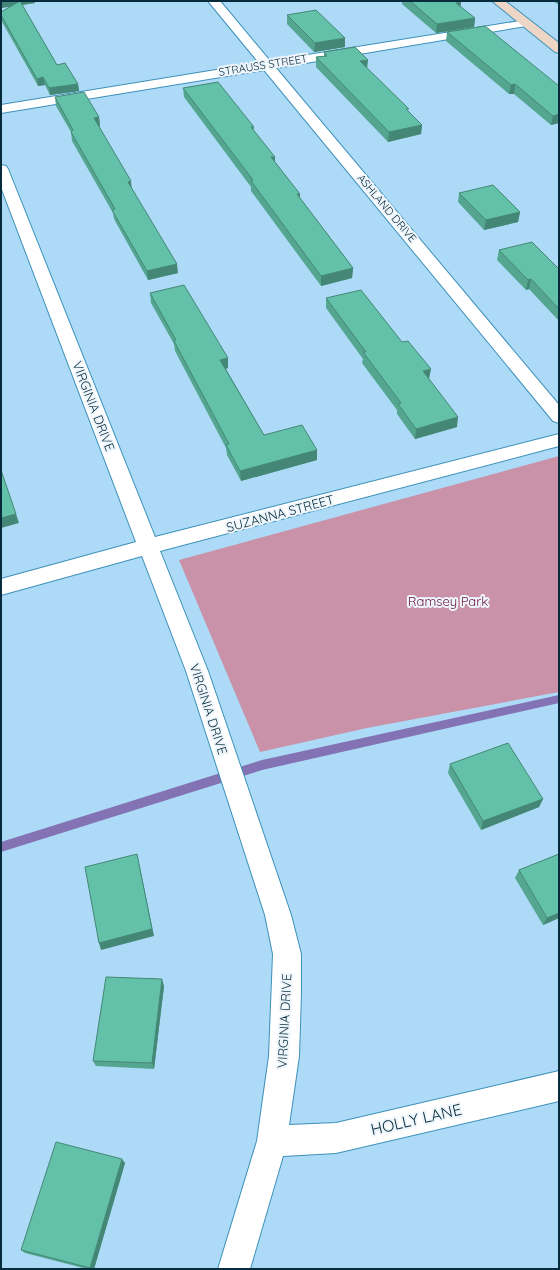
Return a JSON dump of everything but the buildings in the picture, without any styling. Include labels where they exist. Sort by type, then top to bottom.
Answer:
[{"type":"street","name":"ASHLAND DRIVE","points":[[214,1],[559,417]]},
{"type":"street","points":[[498,1],[559,49]]},
{"type":"street","name":"STRAUSS STREET","points":[[1,109],[526,23]]},
{"type":"street","name":"VIRGINIA DRIVE","points":[[1,169],[197,671],[278,915],[287,954],[284,1056],[272,1141],[234,1269]]},
{"type":"street","name":"SUZANNA STREET","points":[[1,587],[149,546],[559,440]]},
{"type":"street","name":"HOLLY LANE","points":[[272,1141],[336,1138],[559,1086]]},
{"type":"green space","name":"Ramsey Park","points":[[559,456],[559,692],[367,728],[260,752],[179,560]]},
{"type":"waterway","points":[[1,847],[262,765],[559,699]]}]
